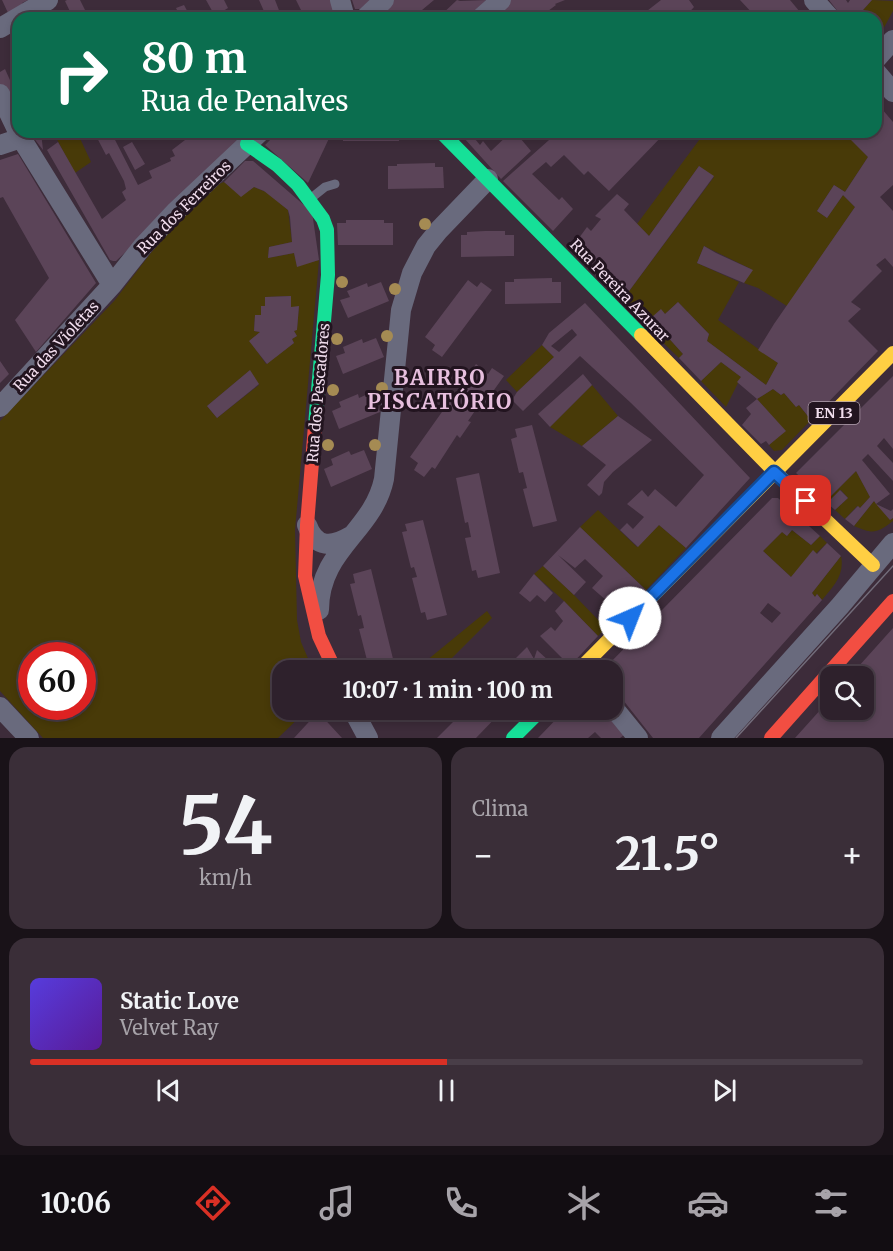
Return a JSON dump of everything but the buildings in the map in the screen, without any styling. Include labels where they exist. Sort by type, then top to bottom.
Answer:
[{"type":"street","points":[[27,12],[48,0]]},
{"type":"street","points":[[371,12],[384,0]]},
{"type":"street","points":[[488,12],[501,0]]},
{"type":"street","points":[[814,0],[825,12]]},
{"type":"street","points":[[882,52],[893,40]]},
{"type":"street","points":[[882,79],[893,92]]},
{"type":"street","points":[[0,94],[12,119]]},
{"type":"street","points":[[0,145],[21,138],[112,285]]},
{"type":"street","name":"Rua dos Pescadores","points":[[253,138],[310,199],[324,219],[327,230],[328,275],[307,525],[305,576],[320,636],[331,660]]},
{"type":"street","name":"Rua dos Ferreiros","points":[[112,285],[143,246],[175,212],[253,138]]},
{"type":"street","name":"Rua Pereira Azurar","points":[[447,138],[774,472],[873,565]]},
{"type":"street","points":[[320,636],[320,591],[330,565],[376,504],[382,489],[401,310],[412,273],[426,246],[439,230],[488,180]]},
{"type":"street","name":"Rua das Violetas","points":[[0,407],[112,285]]},
{"type":"street","name":"EN 13","points":[[590,660],[893,353]]},
{"type":"street","points":[[307,525],[310,535],[318,542],[334,544],[351,536]]},
{"type":"street","points":[[722,738],[893,543]]},
{"type":"street","points":[[771,738],[893,601]]},
{"type":"street","points":[[0,707],[29,738]]},
{"type":"street","points":[[358,720],[368,738]]},
{"type":"street","points":[[513,738],[531,720]]},
{"type":"street","points":[[623,720],[638,738]]},
{"type":"lane","points":[[310,199],[335,184]]},
{"type":"shaded area","points":[[872,0],[893,1],[893,11],[882,31],[882,12],[864,12],[863,10]]},
{"type":"shaded area","points":[[56,138],[80,138],[91,162],[75,173]]},
{"type":"shaded area","points":[[701,138],[850,138],[868,157],[845,192],[834,185],[817,211],[827,218],[843,195],[855,207],[787,306],[758,288],[744,283],[751,269],[704,246],[697,263],[739,282],[718,320],[778,363],[766,385],[707,341],[709,334],[678,302],[665,314],[661,310],[656,324],[683,354],[679,358],[621,302],[714,177],[699,166],[649,236],[637,224]]},
{"type":"shaded area","points":[[224,182],[241,196],[254,187],[268,193],[288,210],[292,242],[269,247],[268,258],[294,253],[297,266],[319,260],[295,530],[297,620],[301,642],[309,660],[272,660],[272,720],[297,720],[278,738],[43,738],[27,720],[96,720],[96,642],[18,642],[18,711],[0,691],[0,421],[115,300],[150,254],[207,189]],"holes":[[[291,296],[291,307],[299,307],[297,329],[294,331],[297,336],[292,339],[294,343],[266,364],[250,341],[260,332],[254,331],[255,315],[261,315],[261,306],[265,306],[265,297]],[[249,371],[259,385],[217,418],[207,406]]]},
{"type":"shaded area","points":[[542,345],[554,357],[517,392],[506,380]]},
{"type":"shaded area","points":[[721,362],[741,377],[726,407],[701,381]]},
{"type":"shaded area","points":[[592,385],[618,416],[582,446],[550,427]]},
{"type":"shaded area","points":[[773,389],[781,395],[784,393],[796,407],[799,405],[811,420],[782,450],[774,451],[769,445],[785,431],[757,399]]},
{"type":"shaded area","points":[[856,471],[870,497],[860,508],[857,506],[845,519],[835,510],[848,498],[841,490],[827,503],[826,501]]},
{"type":"shaded area","points":[[874,501],[890,520],[893,518],[893,521],[874,531],[854,526]]},
{"type":"shaded area","points":[[598,510],[637,547],[659,525],[686,548],[646,590],[580,527]]},
{"type":"shaded area","points":[[792,530],[811,545],[820,536],[827,543],[791,577],[763,551],[782,532],[787,536]]},
{"type":"shaded area","points":[[841,556],[840,575],[834,585],[822,600],[817,594],[815,597],[812,593]]},
{"type":"shaded area","points":[[543,566],[606,628],[598,636],[534,574]]},
{"type":"shaded area","points":[[487,611],[492,618],[450,660],[427,660]]},
{"type":"tram line","points":[[736,738],[893,566]]},
{"type":"traffic: fast","points":[[447,138],[641,335]]},
{"type":"traffic: fast","points":[[247,144],[277,165],[298,185],[323,219],[327,230],[328,275],[315,425]]},
{"type":"traffic: fast","points":[[513,738],[531,720]]},
{"type":"traffic: slow","points":[[641,335],[775,472],[873,565]]},
{"type":"traffic: slow","points":[[589,660],[893,353]]},
{"type":"traffic: jam","points":[[315,425],[305,576],[319,636],[330,660]]},
{"type":"traffic: jam","points":[[771,738],[893,601]]},
{"type":"district","name":"BAIRRO PISCATÓRIO","points":[[440,389]]},
{"type":"route","points":[[630,618],[774,472],[806,501]]}]
